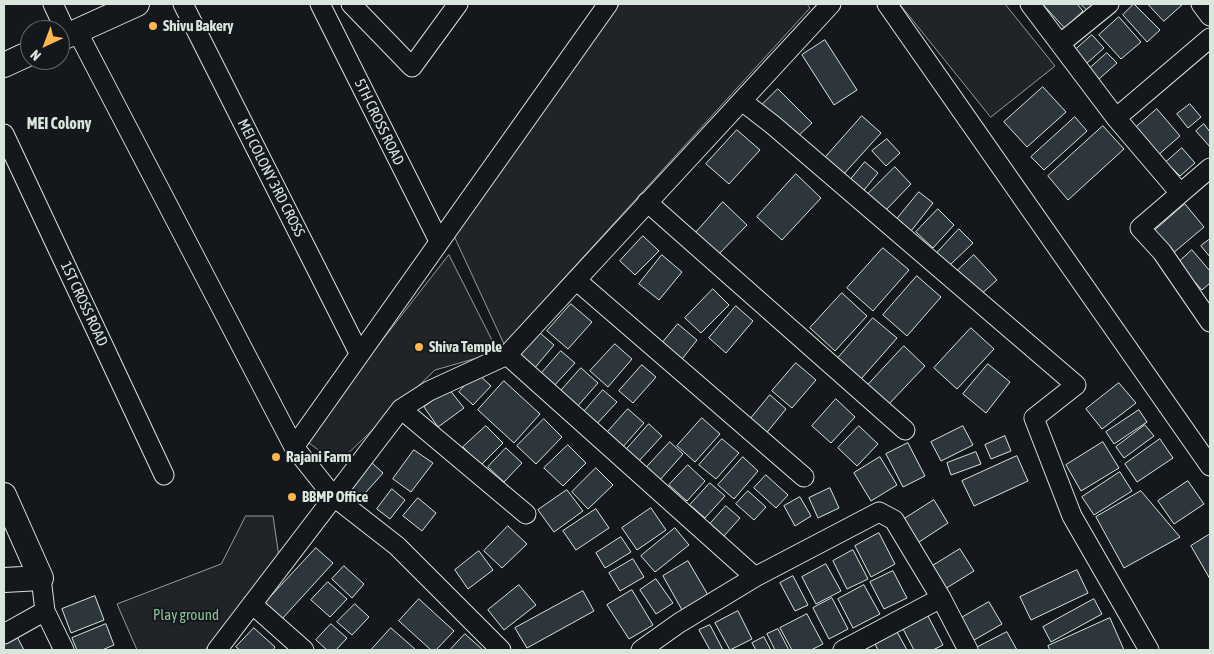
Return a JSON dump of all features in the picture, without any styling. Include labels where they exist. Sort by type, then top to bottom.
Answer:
[{"type":"street","points":[[53,4],[61,20]]},
{"type":"street","points":[[70,34],[137,4]]},
{"type":"street","name":"MEI COLONY 3RD CROSS","points":[[183,4],[359,353]]},
{"type":"street","name":"5TH CROSS ROAD","points":[[320,4],[439,241]]},
{"type":"street","points":[[351,4],[412,67],[458,4]]},
{"type":"street","points":[[294,447],[608,4]]},
{"type":"street","points":[[217,650],[333,496],[355,472],[401,409],[429,391],[507,355],[831,4]]},
{"type":"street","points":[[887,4],[1210,466]]},
{"type":"street","points":[[1030,4],[1116,118],[1180,193]]},
{"type":"street","points":[[1061,43],[1108,4]]},
{"type":"street","points":[[1201,4],[1210,16]]},
{"type":"street","points":[[1116,118],[1210,38]]},
{"type":"street","points":[[70,39],[294,447],[333,496],[397,546],[501,650]]},
{"type":"street","points":[[4,64],[20,57]]},
{"type":"street","points":[[742,101],[773,125],[1076,385],[1034,418],[1072,516],[1149,650]]},
{"type":"street","name":"1ST CROSS ROAD","points":[[4,134],[164,475]]},
{"type":"street","points":[[1210,168],[1140,228],[1204,300],[1210,322]]},
{"type":"street","points":[[647,202],[905,430]]},
{"type":"street","points":[[576,280],[804,478]]},
{"type":"street","points":[[507,355],[754,577]]},
{"type":"street","points":[[401,409],[526,514]]},
{"type":"street","points":[[4,495],[41,578],[45,611],[64,650]]},
{"type":"street","points":[[641,650],[679,623],[754,577],[879,512],[894,520],[941,598],[968,650]]},
{"type":"street","points":[[4,580],[41,578]]},
{"type":"street","points":[[843,650],[941,598]]},
{"type":"street","points":[[252,604],[304,650]]},
{"type":"street","points":[[4,634],[45,611]]},
{"type":"green space","points":[[620,4],[807,4],[810,8],[504,344],[454,236]]},
{"type":"green space","points":[[900,4],[1005,4],[1055,66],[991,117]]},
{"type":"green space","points":[[449,255],[498,352],[435,370],[337,464],[305,440]]},
{"type":"green space","name":"Play ground","points":[[246,516],[273,516],[279,557],[205,650],[137,650],[117,604],[221,564]]},
{"type":"building","points":[[1043,4],[1077,4],[1083,11],[1065,28]]},
{"type":"building","points":[[1081,4],[1094,4],[1087,10]]},
{"type":"building","points":[[1134,4],[1160,30],[1147,42],[1123,15]]},
{"type":"building","points":[[1148,4],[1183,4],[1164,21]]},
{"type":"building","points":[[1119,17],[1141,42],[1121,59],[1099,35]]},
{"type":"building","points":[[1092,35],[1104,48],[1086,64],[1074,51]]},
{"type":"building","points":[[825,40],[857,90],[834,105],[802,55]]},
{"type":"building","points":[[1107,53],[1117,63],[1099,79],[1089,69]]},
{"type":"building","points":[[1043,87],[1066,112],[1027,147],[1004,122]]},
{"type":"building","points":[[778,89],[812,123],[795,139],[762,105]]},
{"type":"building","points":[[1190,104],[1201,117],[1188,128],[1177,114]]},
{"type":"building","points":[[1157,109],[1180,136],[1157,156],[1134,129]]},
{"type":"building","points":[[862,116],[881,133],[842,176],[824,159]]},
{"type":"building","points":[[1075,117],[1087,131],[1044,170],[1031,157]]},
{"type":"building","points":[[1204,124],[1210,132],[1210,147],[1196,131]]},
{"type":"building","points":[[1103,126],[1124,149],[1068,200],[1048,176]]},
{"type":"building","points":[[737,130],[760,150],[729,184],[706,164]]},
{"type":"building","points":[[887,139],[900,153],[886,166],[872,151]]},
{"type":"building","points":[[1182,148],[1195,163],[1180,176],[1166,162]]},
{"type":"building","points":[[865,162],[878,173],[860,195],[847,184]]},
{"type":"building","points":[[895,167],[911,184],[884,212],[867,195]]},
{"type":"building","points":[[796,174],[821,198],[782,240],[757,217]]},
{"type":"building","points":[[919,192],[933,203],[908,235],[893,224]]},
{"type":"building","points":[[723,202],[747,225],[715,258],[692,237]]},
{"type":"building","points":[[1185,204],[1204,227],[1172,254],[1153,232]]},
{"type":"building","points":[[938,209],[954,225],[933,248],[916,232]]},
{"type":"building","points":[[959,229],[973,243],[950,265],[937,253]]},
{"type":"building","points":[[643,236],[659,251],[635,275],[620,261]]},
{"type":"building","points":[[1210,239],[1210,257],[1201,246]]},
{"type":"building","points":[[883,248],[909,270],[873,311],[847,288]]},
{"type":"building","points":[[1192,250],[1210,271],[1210,283],[1202,290],[1178,263]]},
{"type":"building","points":[[662,255],[682,272],[659,300],[639,284]]},
{"type":"building","points":[[974,255],[997,280],[979,296],[956,272]]},
{"type":"building","points":[[917,276],[941,297],[907,336],[883,315]]},
{"type":"building","points":[[713,289],[729,305],[701,333],[685,318]]},
{"type":"building","points":[[842,293],[867,316],[835,351],[810,328]]},
{"type":"building","points":[[571,304],[592,322],[568,349],[547,331]]},
{"type":"building","points":[[736,306],[753,321],[726,353],[709,338]]},
{"type":"building","points":[[873,318],[897,338],[861,379],[838,358]]},
{"type":"building","points":[[678,324],[697,340],[679,363],[659,347]]},
{"type":"building","points":[[971,328],[994,349],[957,389],[934,368]]},
{"type":"building","points":[[540,333],[554,345],[533,370],[518,357]]},
{"type":"building","points":[[615,344],[632,359],[608,387],[590,371]]},
{"type":"building","points":[[904,346],[925,366],[888,405],[867,386]]},
{"type":"building","points":[[561,351],[575,363],[552,388],[539,376]]},
{"type":"building","points":[[796,363],[816,380],[792,408],[772,391]]},
{"type":"building","points":[[988,364],[1010,382],[986,413],[963,394]]},
{"type":"building","points":[[642,365],[656,377],[633,403],[619,391]]},
{"type":"building","points":[[581,368],[598,383],[576,408],[559,393]]},
{"type":"building","points":[[477,373],[491,386],[473,405],[459,392]]},
{"type":"building","points":[[504,381],[540,414],[514,443],[478,410]]},
{"type":"building","points":[[1119,383],[1136,403],[1102,429],[1086,409]]},
{"type":"building","points":[[449,389],[464,408],[438,427],[424,407]]},
{"type":"building","points":[[603,390],[617,402],[594,427],[581,415]]},
{"type":"building","points":[[770,395],[786,409],[764,436],[748,422]]},
{"type":"building","points":[[836,399],[855,417],[831,443],[812,426]]},
{"type":"building","points":[[628,409],[644,423],[621,449],[605,435]]},
{"type":"building","points":[[1139,410],[1147,422],[1114,444],[1106,432]]},
{"type":"building","points":[[702,418],[720,434],[695,462],[677,446]]},
{"type":"building","points":[[544,419],[562,437],[536,464],[517,446]]},
{"type":"building","points":[[649,424],[662,436],[638,462],[625,451]]},
{"type":"building","points":[[1145,425],[1154,436],[1124,458],[1116,447]]},
{"type":"building","points":[[486,426],[503,443],[481,465],[463,447]]},
{"type":"building","points":[[859,426],[878,444],[857,466],[838,448]]},
{"type":"building","points":[[963,426],[973,445],[941,461],[931,442]]},
{"type":"building","points":[[1005,436],[1011,451],[991,459],[985,445]]},
{"type":"building","points":[[722,439],[739,453],[716,479],[699,465]]},
{"type":"building","points":[[1160,439],[1173,458],[1137,482],[1125,464]]},
{"type":"building","points":[[670,442],[683,454],[659,481],[645,469]]},
{"type":"building","points":[[1103,442],[1119,468],[1081,491],[1066,465]]},
{"type":"building","points":[[908,443],[925,476],[903,487],[886,454]]},
{"type":"building","points":[[568,445],[586,463],[563,486],[544,468]]},
{"type":"building","points":[[506,448],[522,463],[504,482],[488,467]]},
{"type":"building","points":[[414,450],[433,463],[411,492],[393,479]]},
{"type":"building","points":[[976,452],[981,464],[951,475],[947,463]]},
{"type":"building","points":[[1017,456],[1028,481],[974,506],[962,481]]},
{"type":"building","points":[[743,457],[758,471],[734,499],[718,485]]},
{"type":"building","points":[[880,457],[897,485],[871,501],[854,473]]},
{"type":"building","points":[[371,462],[383,473],[360,499],[348,489]]},
{"type":"building","points":[[688,465],[705,481],[687,501],[669,485]]},
{"type":"building","points":[[596,468],[613,485],[588,509],[572,492]]},
{"type":"building","points":[[1120,472],[1132,491],[1094,515],[1082,497]]},
{"type":"building","points":[[766,475],[788,495],[776,508],[754,488]]},
{"type":"building","points":[[1188,481],[1204,504],[1174,524],[1158,501]]},
{"type":"building","points":[[710,483],[725,496],[705,518],[690,505]]},
{"type":"building","points":[[830,488],[839,508],[818,518],[809,498]]},
{"type":"building","points":[[392,489],[405,500],[390,519],[377,509]]},
{"type":"building","points":[[567,490],[583,511],[554,532],[538,510]]},
{"type":"building","points":[[748,491],[766,507],[754,520],[736,504]]},
{"type":"building","points":[[1141,491],[1180,537],[1124,568],[1096,517]]},
{"type":"building","points":[[800,497],[811,516],[795,526],[784,506]]},
{"type":"building","points":[[418,498],[436,513],[422,531],[403,516]]},
{"type":"building","points":[[934,500],[948,523],[916,544],[901,521]]},
{"type":"building","points":[[726,506],[740,518],[724,536],[710,524]]},
{"type":"building","points":[[651,508],[666,530],[637,550],[622,528]]},
{"type":"building","points":[[596,509],[609,528],[576,550],[563,531]]},
{"type":"building","points":[[508,526],[527,544],[502,568],[484,551]]},
{"type":"building","points":[[675,528],[689,545],[655,572],[641,556]]},
{"type":"building","points":[[879,533],[895,564],[871,577],[855,546]]},
{"type":"building","points":[[1210,534],[1210,579],[1191,546]]},
{"type":"building","points":[[621,537],[631,552],[605,568],[596,553]]},
{"type":"building","points":[[316,548],[333,563],[282,619],[265,603]]},
{"type":"building","points":[[960,549],[974,571],[940,592],[926,570]]},
{"type":"building","points":[[853,550],[868,579],[847,589],[833,561]]},
{"type":"building","points":[[479,551],[493,570],[468,589],[455,570]]},
{"type":"building","points":[[633,559],[644,577],[620,591],[609,573]]},
{"type":"building","points":[[688,561],[708,595],[682,610],[663,576]]},
{"type":"building","points":[[826,564],[841,591],[816,604],[802,577]]},
{"type":"building","points":[[344,566],[364,584],[352,598],[332,579]]},
{"type":"building","points":[[1077,570],[1088,593],[1031,620],[1020,597]]},
{"type":"building","points":[[893,571],[907,598],[884,609],[870,582]]},
{"type":"building","points":[[793,576],[808,605],[795,611],[780,583]]},
{"type":"building","points":[[656,579],[673,603],[656,614],[640,590]]},
{"type":"building","points":[[328,582],[347,599],[330,617],[311,600]]},
{"type":"building","points":[[519,585],[536,605],[504,630],[488,610]]},
{"type":"building","points":[[864,585],[880,614],[853,628],[838,599]]},
{"type":"building","points":[[632,590],[653,625],[629,639],[607,605]]},
{"type":"building","points":[[583,591],[594,611],[527,648],[515,628]]},
{"type":"building","points":[[95,596],[104,620],[71,633],[62,609]]},
{"type":"building","points":[[832,598],[848,629],[829,639],[813,608]]},
{"type":"building","points":[[419,599],[454,631],[436,650],[431,650],[399,621]]},
{"type":"building","points":[[1094,599],[1102,614],[1051,642],[1043,627]]},
{"type":"building","points":[[989,602],[1002,624],[969,643],[956,621]]},
{"type":"building","points":[[355,604],[369,617],[352,635],[337,622]]},
{"type":"building","points":[[738,611],[752,639],[730,650],[715,623]]},
{"type":"building","points":[[807,614],[823,644],[811,650],[792,650],[780,628]]},
{"type":"building","points":[[927,614],[943,645],[933,650],[914,650],[902,627]]},
{"type":"building","points":[[1110,618],[1124,650],[1050,650],[1048,646]]},
{"type":"building","points":[[106,624],[114,645],[102,650],[77,650],[72,638]]},
{"type":"building","points":[[331,624],[347,638],[336,650],[327,650],[316,640]]},
{"type":"building","points":[[710,625],[723,650],[710,650],[699,630]]},
{"type":"building","points":[[254,628],[275,647],[273,650],[240,650],[236,647]]},
{"type":"building","points":[[391,628],[416,650],[371,650]]},
{"type":"building","points":[[778,629],[789,650],[775,650],[767,634]]},
{"type":"building","points":[[896,630],[907,650],[878,650],[874,642]]},
{"type":"building","points":[[1007,632],[1017,650],[974,649]]},
{"type":"building","points":[[15,633],[24,650],[4,650],[4,639]]},
{"type":"building","points":[[465,634],[483,650],[450,650]]},
{"type":"building","points":[[764,637],[771,650],[756,650],[752,643]]},
{"type":"place","name":"Shivu Bakery","points":[[153,26]]},
{"type":"place","name":"Shiva Temple","points":[[419,347]]},
{"type":"place","name":"Rajani Farm","points":[[276,457]]},
{"type":"place","name":"BBMP Office","points":[[292,497]]},
{"type":"district","name":"MEI Colony","points":[[59,124]]}]
